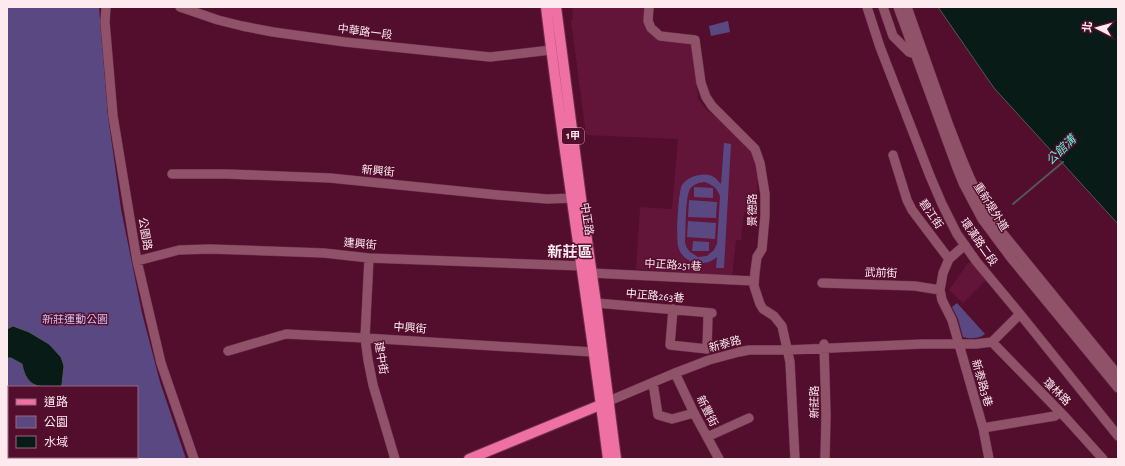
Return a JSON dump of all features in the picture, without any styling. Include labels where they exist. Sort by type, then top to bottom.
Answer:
[{"type":"main road","name":"中正路","points":[[543,7],[596,303],[605,403],[608,459]]},
{"type":"main road","name":"中正路","points":[[556,7],[582,266],[593,352],[616,459]]},
{"type":"main road","name":"新泰路","points":[[469,459],[605,403]]},
{"type":"street","name":"公園路","points":[[106,7],[105,22],[113,116],[137,261],[161,363],[194,459]]},
{"type":"street","name":"中華路一段","points":[[180,7],[218,20],[248,27],[345,42],[490,57],[551,50]]},
{"type":"street","name":"景德路","points":[[649,7],[648,21],[651,28],[660,36],[695,40],[701,83],[706,97],[712,106],[755,149],[762,171],[765,194],[765,216],[762,249],[757,257],[754,286],[763,309],[774,316],[782,326],[788,350],[790,362],[795,459]]},
{"type":"street","name":"環漢路二段","points":[[867,7],[880,47],[942,204],[957,234],[976,261],[1118,436]]},
{"type":"street","points":[[883,7],[893,36],[909,52],[915,54]]},
{"type":"street","name":"重新堤外道","points":[[898,7],[964,185],[982,219],[1011,258],[1118,388]]},
{"type":"street","name":"重新堤外道","points":[[907,7],[962,162],[988,214],[1118,376]]},
{"type":"street","name":"碧江街","points":[[894,155],[907,200],[912,210],[949,259]]},
{"type":"street","name":"新興街","points":[[172,174],[227,174],[334,178],[498,195],[547,199],[576,198]]},
{"type":"street","points":[[940,290],[943,273],[949,259],[965,245]]},
{"type":"street","name":"建興街","points":[[137,261],[179,250],[210,249],[324,253],[369,258],[582,266]]},
{"type":"street","name":"建中街","points":[[369,258],[365,338],[373,385],[395,459]]},
{"type":"street","name":"中正路251巷","points":[[591,273],[754,281]]},
{"type":"street","name":"武前街","points":[[822,283],[915,286],[940,290]]},
{"type":"street","name":"新泰路3巷","points":[[940,290],[942,300],[952,320],[959,344],[989,459]]},
{"type":"street","name":"中正路263巷","points":[[596,303],[673,309],[710,314],[707,349],[670,345],[673,309]]},
{"type":"street","points":[[992,342],[1020,314]]},
{"type":"street","name":"中興街","points":[[228,351],[286,334],[593,352]]},
{"type":"street","name":"新泰路","points":[[605,403],[709,360],[749,350],[788,350],[824,347],[922,344],[976,344],[992,342]]},
{"type":"street","name":"瓊林路","points":[[992,342],[1103,459]]},
{"type":"street","name":"新莊路","points":[[824,347],[826,415],[825,459]]},
{"type":"street","name":"新豐街","points":[[675,373],[694,413],[719,459]]},
{"type":"street","points":[[653,383],[658,416],[672,419],[694,413]]},
{"type":"street","points":[[982,428],[1055,416],[1060,412]]},
{"type":"street","points":[[707,436],[749,418]]},
{"type":"shaded area","points":[[572,7],[645,7],[649,29],[692,44],[698,99],[707,110],[732,129],[753,150],[758,164],[756,213],[744,212],[741,240],[736,240],[732,276],[636,269],[640,207],[672,209],[678,139],[586,135],[571,20],[573,20]]},
{"type":"shaded area","points":[[973,262],[987,279],[963,303],[949,290],[968,263]]},
{"type":"green space","name":"新莊運動公園","points":[[7,7],[99,7],[108,116],[121,209],[142,313],[160,382],[186,459],[7,459]]},
{"type":"green space","points":[[728,21],[730,32],[711,36],[709,26]]},
{"type":"green space","points":[[724,143],[731,144],[724,268],[716,268],[717,257],[708,262],[694,262],[688,260],[679,249],[677,234],[679,197],[682,185],[692,177],[704,174],[712,176],[721,184]],"holes":[[[704,182],[712,185],[720,196],[717,244],[714,250],[707,256],[698,257],[690,252],[685,243],[687,199],[688,193],[693,186]]]},
{"type":"green space","points":[[694,187],[713,188],[713,198],[694,197]]},
{"type":"green space","points":[[689,200],[717,202],[716,218],[688,217]]},
{"type":"green space","points":[[688,221],[716,223],[715,239],[687,237]]},
{"type":"green space","points":[[693,241],[709,242],[709,251],[692,251]]},
{"type":"green space","points":[[957,303],[985,334],[974,338],[963,337],[958,319],[952,307]]},
{"type":"water","points":[[938,7],[1118,7],[1118,224],[994,88]]},
{"type":"water","points":[[13,326],[29,332],[49,344],[61,357],[64,366],[61,386],[35,385],[27,378],[22,364],[11,358],[7,358],[7,329]]},
{"type":"waterway","name":"公館溝","points":[[1013,204],[1063,162]]},
{"type":"district","name":"新莊區","points":[[570,252]]}]
